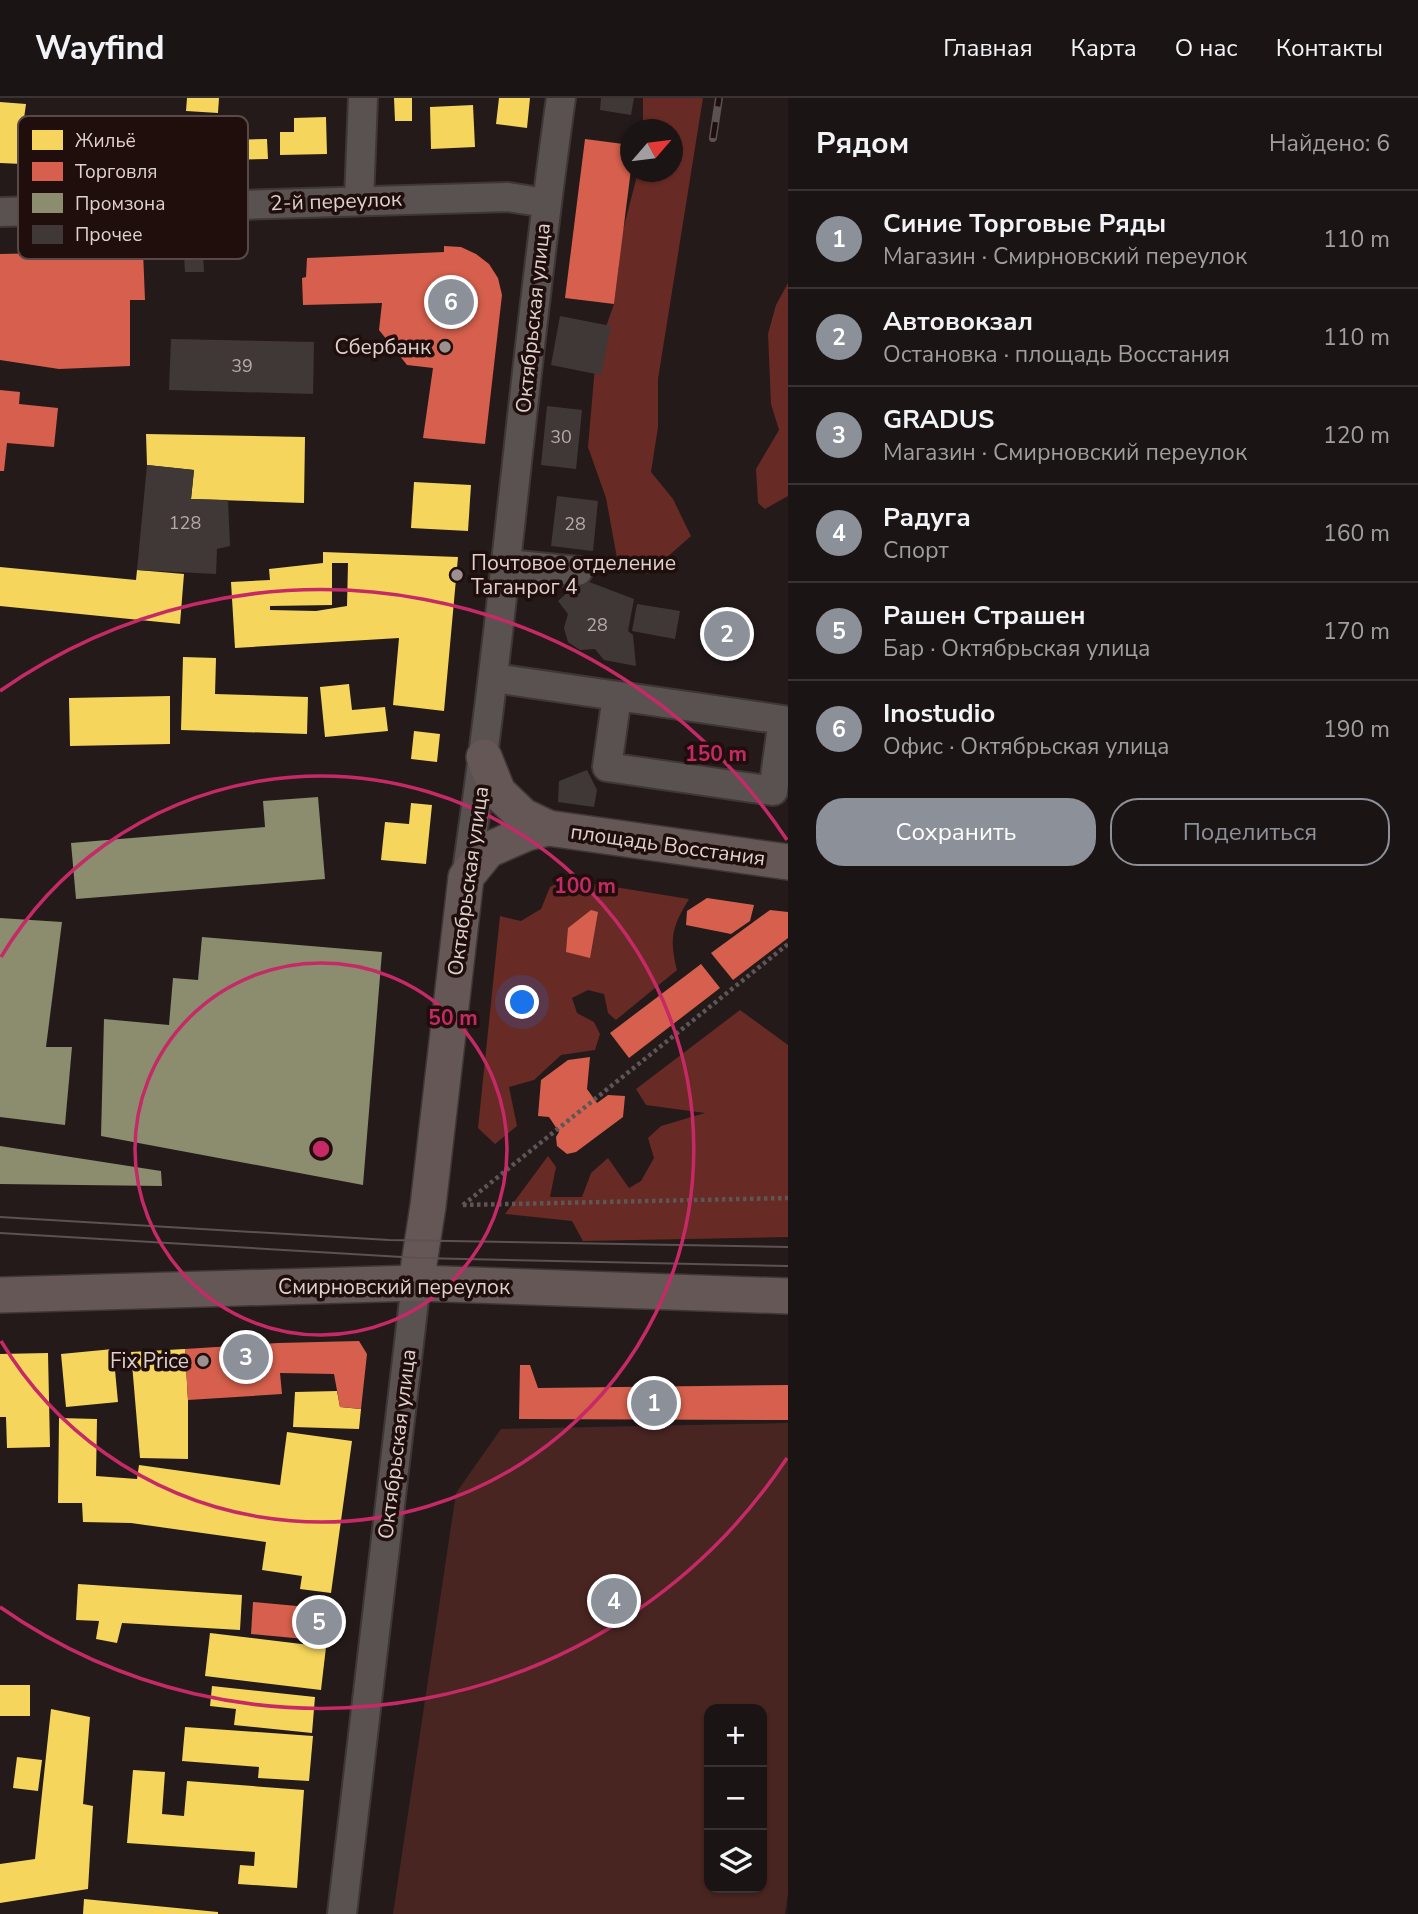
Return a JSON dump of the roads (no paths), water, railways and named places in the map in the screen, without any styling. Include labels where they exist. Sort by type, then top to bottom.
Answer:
[{"type":"main road","name":"площадь Восстания","points":[[484,757],[498,792],[523,816],[548,828],[788,862]]},
{"type":"main road","name":"площадь Восстания","points":[[466,877],[488,850],[527,833],[548,828]]},
{"type":"main road","name":"Октябрьская улица","points":[[416,1283],[428,1206],[466,877]]},
{"type":"main road","name":"Смирновский переулок","points":[[0,1295],[416,1283],[788,1296]]},
{"type":"street","points":[[359,200],[363,98]]},
{"type":"street","name":"Октябрьская улица","points":[[466,877],[494,678],[546,203],[561,98]]},
{"type":"street","name":"2-й переулок","points":[[248,204],[508,197],[546,203]]},
{"type":"street","name":"2-й переулок","points":[[0,212],[18,211]]},
{"type":"street","points":[[506,564],[578,570]]},
{"type":"street","points":[[494,678],[783,720],[773,791],[607,767],[617,696]]},
{"type":"street","name":"Октябрьская улица","points":[[342,1914],[416,1283]]},
{"type":"tram line","points":[[0,1217],[389,1240],[788,1247]]},
{"type":"tram line","points":[[0,1233],[419,1258],[788,1266]]},
{"type":"railway","points":[[713,138],[719,98]]},
{"type":"place","name":"Inostudio","points":[[451,302]]},
{"type":"place","name":"Сбербанк","points":[[445,347]]},
{"type":"place","name":"Почтовое отделение Таганрог 4","points":[[457,575]]},
{"type":"place","name":"Автовокзал","points":[[727,634]]},
{"type":"place","name":"GRADUS","points":[[246,1357]]},
{"type":"place","name":"Fix Price","points":[[203,1361]]},
{"type":"place","name":"Синие Торговые Ряды","points":[[654,1403]]},
{"type":"place","name":"Радуга","points":[[614,1601]]},
{"type":"place","name":"Рашен Страшен","points":[[319,1622]]}]
